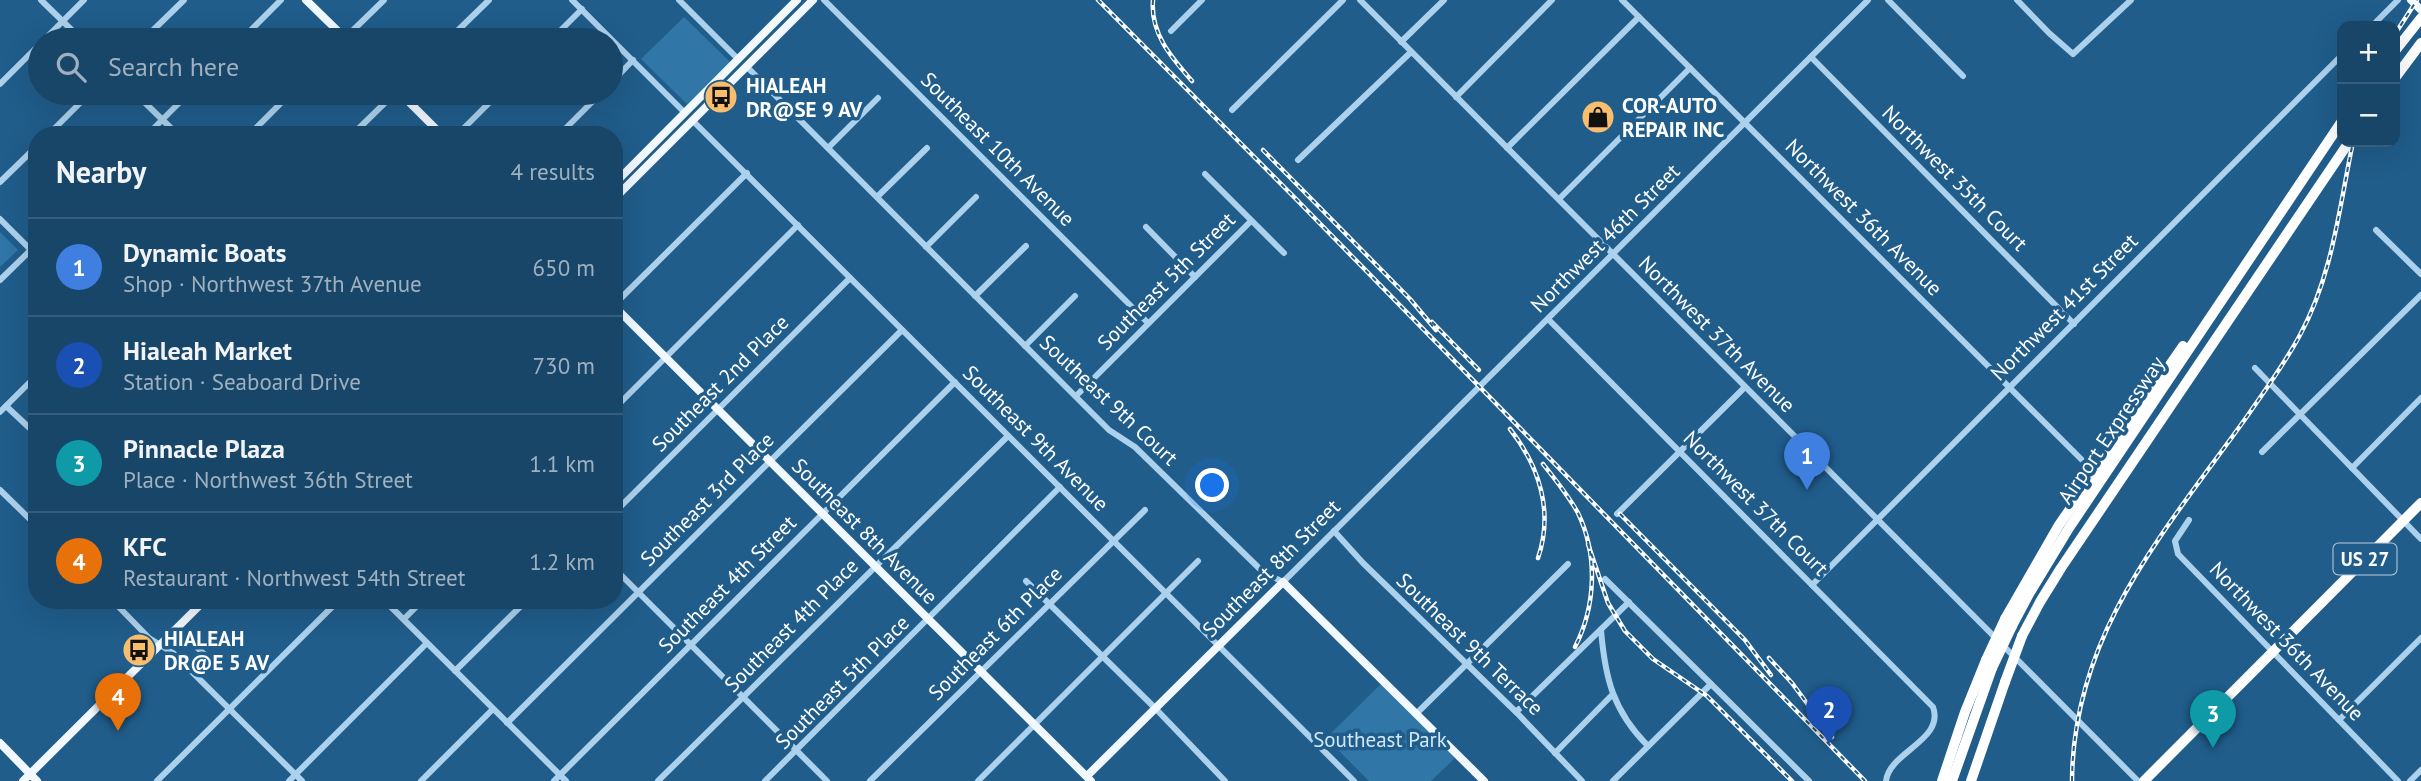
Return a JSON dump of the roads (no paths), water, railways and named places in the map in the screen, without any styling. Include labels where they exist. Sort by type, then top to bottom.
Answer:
[{"type":"highway","points":[[2400,45],[2421,18]]},
{"type":"highway","points":[[2400,71],[2421,43]]},
{"type":"highway","name":"Airport Expressway","points":[[1942,781],[1951,772],[1989,664],[2009,623],[2069,528],[2337,128]]},
{"type":"highway","name":"Airport Expressway","points":[[1971,781],[2022,636],[2061,568],[2346,147]]},
{"type":"highway","name":"US 27","points":[[2144,781],[2421,503]]},
{"type":"main road","points":[[306,0],[333,28]]},
{"type":"main road","points":[[623,175],[797,0]]},
{"type":"main road","points":[[623,190],[813,0]]},
{"type":"main road","points":[[2411,0],[2421,10]]},
{"type":"main road","points":[[693,121],[695,112],[731,76],[736,62]]},
{"type":"main road","points":[[412,105],[434,126]]},
{"type":"main road","points":[[656,158],[659,148],[681,125],[685,113]]},
{"type":"main road","name":"Southeast 8th Avenue","points":[[623,315],[1035,724],[1087,780]]},
{"type":"main road","name":"Southeast 8th Street","points":[[1087,780],[1155,708],[1283,582]]},
{"type":"main road","name":"Southeast 9th Court","points":[[1283,582],[1484,781]]},
{"type":"main road","points":[[23,781],[196,609]]},
{"type":"main road","points":[[0,743],[37,781]]},
{"type":"street","points":[[41,0],[70,28]]},
{"type":"street","points":[[56,28],[84,0]]},
{"type":"street","points":[[155,28],[184,0]]},
{"type":"street","points":[[253,28],[281,0]]},
{"type":"street","points":[[357,28],[384,0]]},
{"type":"street","points":[[460,28],[489,0]]},
{"type":"street","points":[[572,0],[601,28]]},
{"type":"street","points":[[679,0],[736,62]]},
{"type":"street","name":"Southeast 10th Avenue","points":[[824,0],[1149,323]]},
{"type":"street","points":[[1171,31],[1202,0]]},
{"type":"street","points":[[1232,110],[1343,0]]},
{"type":"street","name":"Northwest 37th Avenue","points":[[1360,0],[2138,781]]},
{"type":"street","points":[[1401,42],[1444,0]]},
{"type":"street","points":[[1456,97],[1552,0]]},
{"type":"street","name":"Northwest 36th Avenue","points":[[1622,0],[2082,460]]},
{"type":"street","name":"Northwest 46th Street","points":[[1485,381],[1868,0]]},
{"type":"street","points":[[1888,0],[1963,76]]},
{"type":"street","points":[[2017,0],[2073,54],[2131,0]]},
{"type":"street","points":[[2377,21],[2398,0]]},
{"type":"street","points":[[563,28],[582,9]]},
{"type":"street","points":[[1507,148],[1639,18]]},
{"type":"street","points":[[623,51],[685,113]]},
{"type":"street","points":[[1298,160],[1411,52]]},
{"type":"street","points":[[0,84],[28,56]]},
{"type":"street","name":"Northwest 35th Court","points":[[1811,57],[2074,324]]},
{"type":"street","name":"Northwest 41st Street","points":[[1812,584],[2337,60]]},
{"type":"street","points":[[623,71],[633,61]]},
{"type":"street","name":"Southeast 9th Court","points":[[746,66],[1109,430],[1135,447],[1263,572],[1283,582]]},
{"type":"street","points":[[1559,199],[1690,68]]},
{"type":"street","points":[[828,148],[878,98]]},
{"type":"street","points":[[57,126],[78,105]]},
{"type":"street","points":[[147,105],[169,126]]},
{"type":"street","points":[[155,126],[176,105]]},
{"type":"street","points":[[258,126],[279,105]]},
{"type":"street","points":[[361,126],[383,105]]},
{"type":"street","points":[[466,126],[487,105]]},
{"type":"street","points":[[568,126],[589,105]]},
{"type":"street","name":"Southeast 9th Avenue","points":[[693,121],[1351,780]]},
{"type":"street","points":[[877,197],[927,148]]},
{"type":"street","points":[[0,182],[28,155]]},
{"type":"street","points":[[623,297],[747,173]]},
{"type":"street","points":[[1205,174],[1284,253]]},
{"type":"street","points":[[926,247],[976,197]]},
{"type":"street","points":[[0,219],[28,247]]},
{"type":"street","name":"Southeast 5th Street","points":[[1076,396],[1251,220]]},
{"type":"street","points":[[623,400],[798,225]]},
{"type":"street","points":[[1146,227],[1195,276]]},
{"type":"street","points":[[2376,230],[2421,274]]},
{"type":"street","points":[[975,296],[1026,246]]},
{"type":"street","points":[[0,281],[28,253]]},
{"type":"street","name":"Southeast 2nd Place","points":[[623,504],[850,278]]},
{"type":"street","points":[[2262,452],[2421,295]]},
{"type":"street","points":[[1026,346],[1075,296]]},
{"type":"street","name":"Northwest 37th Court","points":[[1548,319],[1928,701],[1936,713],[1931,729],[1890,769],[1886,781]]},
{"type":"street","name":"Southeast 3rd Place","points":[[623,608],[902,330]]},
{"type":"street","points":[[2255,368],[2421,539]]},
{"type":"street","name":"Southeast 8th Street","points":[[1283,582],[1485,381]]},
{"type":"street","name":"Southeast 4th Street","points":[[554,781],[955,382]]},
{"type":"street","points":[[0,412],[28,384]]},
{"type":"street","points":[[1617,514],[1745,387]]},
{"type":"street","points":[[2352,468],[2421,398]]},
{"type":"street","points":[[6,405],[28,426]]},
{"type":"street","name":"Southeast 4th Place","points":[[658,781],[1008,436]]},
{"type":"street","name":"Southeast 5th Place","points":[[765,781],[1060,487]]},
{"type":"street","points":[[0,490],[28,517]]},
{"type":"street","name":"Southeast 6th Place","points":[[870,781],[1145,510]]},
{"type":"street","name":"Northwest 36th Avenue","points":[[2189,520],[2176,538],[2175,548],[2398,781]]},
{"type":"street","name":"Southeast 9th Terrace","points":[[1334,531],[1582,781]]},
{"type":"street","points":[[978,781],[1198,561]]},
{"type":"street","points":[[1417,713],[1568,564]]},
{"type":"street","points":[[623,577],[827,781]]},
{"type":"street","points":[[1605,579],[1809,781]]},
{"type":"street","points":[[1026,581],[1226,781]]},
{"type":"street","points":[[1516,712],[1629,602]]},
{"type":"street","points":[[121,609],[160,645],[173,653],[302,781]]},
{"type":"street","points":[[157,781],[330,609]]},
{"type":"street","points":[[393,609],[566,781]]},
{"type":"street","points":[[404,619],[414,609]]},
{"type":"street","points":[[456,671],[518,609]]},
{"type":"street","name":"Southeast 3rd Place","points":[[507,723],[622,609]]},
{"type":"street","points":[[177,628],[208,658]]},
{"type":"street","points":[[1601,630],[1605,670],[1612,695],[1634,733],[1648,746]]},
{"type":"street","points":[[2339,720],[2421,638]]},
{"type":"street","points":[[289,781],[427,643]]},
{"type":"street","points":[[1613,781],[1711,684]]},
{"type":"street","points":[[1555,753],[1612,695]]},
{"type":"street","points":[[421,781],[493,709]]},
{"type":"street","points":[[2410,781],[2421,770]]},
{"type":"railway","points":[[1098,0],[1865,781]]},
{"type":"railway","points":[[1153,0],[1158,34],[1192,81]]},
{"type":"railway","points":[[2400,26],[2417,0]]},
{"type":"railway","points":[[2072,781],[2076,727],[2088,677],[2107,630],[2130,585],[2157,542],[2275,376],[2311,312],[2328,265],[2352,147]]},
{"type":"railway","points":[[1263,150],[1410,299],[1436,330]]},
{"type":"railway","points":[[1432,322],[1479,370]]},
{"type":"railway","points":[[1510,429],[1529,458],[1541,490],[1544,523],[1538,558]]},
{"type":"railway","points":[[1543,464],[1578,513],[1589,546],[1592,580],[1590,598],[1587,615],[1575,647]]},
{"type":"railway","points":[[1620,514],[1745,640],[1771,675]]},
{"type":"railway","points":[[1588,544],[1608,603],[1625,631],[1653,659],[1707,696],[1792,781]]},
{"type":"railway","points":[[1769,658],[1792,683],[1832,737]]},
{"type":"place","name":"HIALEAH DR@SE 9 AV","points":[[721,97]]},
{"type":"place","name":"COR-AUTO REPAIR INC","points":[[1598,117]]},
{"type":"place","name":"Dynamic Boats","points":[[1807,490]]},
{"type":"place","name":"HIALEAH DR@E 5 AV","points":[[139,650]]},
{"type":"place","name":"KFC","points":[[118,731]]},
{"type":"place","name":"Hialeah Market","points":[[1829,744]]},
{"type":"place","name":"Pinnacle Plaza","points":[[2213,748]]},
{"type":"park label","name":"Southeast Park","points":[[1380,739]]}]
